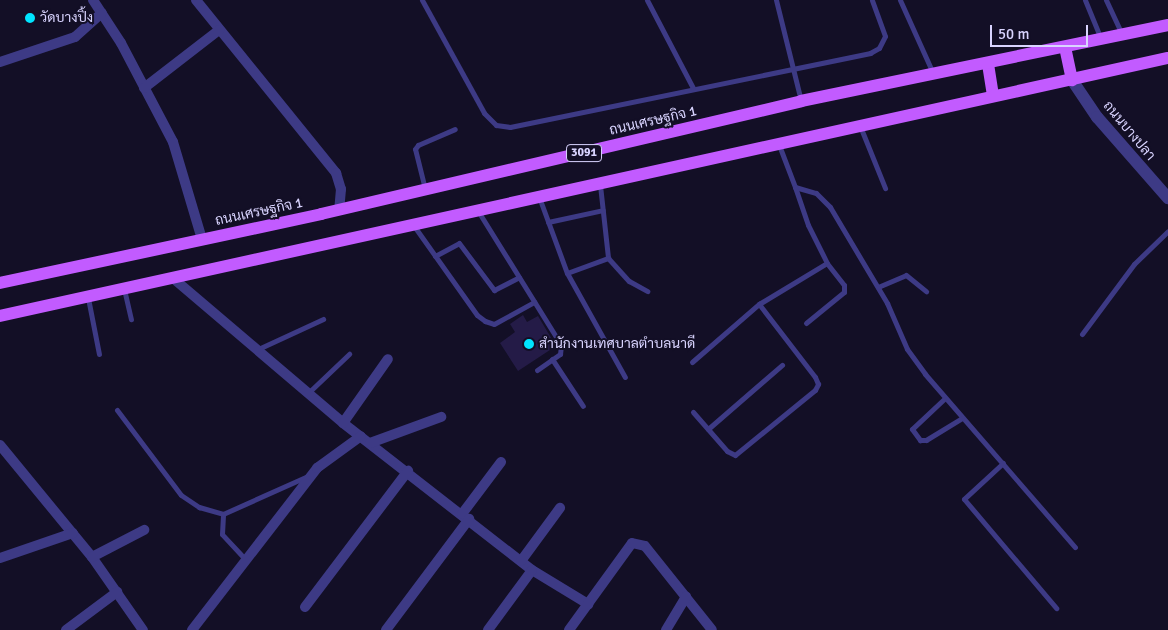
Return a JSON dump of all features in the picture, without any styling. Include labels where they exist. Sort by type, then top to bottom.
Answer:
[{"type":"main road","name":"ถนนเศรษฐกิจ 1","points":[[0,283],[339,210],[801,101],[934,76],[1168,25]]},
{"type":"main road","points":[[1065,47],[1072,80]]},
{"type":"main road","name":"3091","points":[[0,316],[414,226],[778,142],[1168,58]]},
{"type":"main road","points":[[988,64],[994,96]]},
{"type":"street","points":[[93,0],[144,88],[180,157],[202,239]]},
{"type":"street","points":[[196,0],[336,173],[341,189],[339,210]]},
{"type":"street","points":[[0,62],[75,37],[102,13]]},
{"type":"street","points":[[144,88],[219,30]]},
{"type":"street","name":"ถนนบางปลา","points":[[1072,80],[1097,117],[1168,198]]},
{"type":"street","points":[[174,279],[343,423],[532,570],[588,604]]},
{"type":"street","points":[[343,423],[388,359]]},
{"type":"street","points":[[370,443],[441,417]]},
{"type":"street","points":[[192,630],[310,476],[361,436]]},
{"type":"street","points":[[0,445],[92,557],[143,630]]},
{"type":"street","points":[[386,630],[501,462]]},
{"type":"street","points":[[305,606],[408,472]]},
{"type":"street","points":[[521,561],[560,508]]},
{"type":"street","points":[[92,557],[144,530]]},
{"type":"street","points":[[0,558],[73,533]]},
{"type":"street","points":[[569,630],[632,543],[645,546],[712,630]]},
{"type":"street","points":[[488,630],[532,570]]},
{"type":"street","points":[[66,630],[118,592]]},
{"type":"street","points":[[666,630],[686,597]]},
{"type":"lane","points":[[422,0],[484,113],[496,125],[510,127],[693,88],[870,54],[879,48],[885,36],[872,0]]},
{"type":"lane","points":[[647,0],[693,88]]},
{"type":"lane","points":[[776,0],[801,101]]},
{"type":"lane","points":[[900,0],[934,76]]},
{"type":"lane","points":[[1085,0],[1102,40]]},
{"type":"lane","points":[[1106,0],[1122,35]]},
{"type":"lane","points":[[860,125],[885,188]]},
{"type":"lane","points":[[425,190],[415,149],[418,145],[455,129]]},
{"type":"lane","points":[[778,142],[808,225],[827,264],[844,285],[844,292],[806,323]]},
{"type":"lane","points":[[600,182],[608,258],[628,280],[647,291]]},
{"type":"lane","points":[[795,187],[816,193],[830,207],[878,287],[907,349],[944,399],[1003,463],[1075,548]]},
{"type":"lane","points":[[539,196],[567,272],[625,377]]},
{"type":"lane","points":[[548,222],[603,210]]},
{"type":"lane","points":[[478,211],[561,344],[560,354],[537,370]]},
{"type":"lane","points":[[414,226],[477,315],[485,321],[494,324],[534,302]]},
{"type":"lane","points":[[1082,334],[1134,264],[1168,231]]},
{"type":"lane","points":[[435,256],[459,243],[494,290],[518,277]]},
{"type":"lane","points":[[567,272],[608,258]]},
{"type":"lane","points":[[692,362],[759,304],[827,264]]},
{"type":"lane","points":[[878,287],[906,275],[926,291]]},
{"type":"lane","points":[[124,289],[131,320]]},
{"type":"lane","points":[[88,297],[99,354]]},
{"type":"lane","points":[[693,412],[734,456],[816,390],[818,384],[759,304]]},
{"type":"lane","points":[[256,350],[324,319]]},
{"type":"lane","points":[[307,393],[349,354]]},
{"type":"lane","points":[[552,359],[583,406]]},
{"type":"lane","points":[[708,429],[782,365]]},
{"type":"lane","points":[[944,399],[912,429],[920,440],[926,440],[962,418]]},
{"type":"lane","points":[[117,410],[181,495],[200,507],[223,514],[310,476]]},
{"type":"lane","points":[[1003,463],[964,499],[1056,608]]},
{"type":"lane","points":[[223,514],[222,534],[246,561]]},
{"type":"building","name":"สำนักงานเทศบาลตำบลนาดี","points":[[523,315],[527,322],[538,316],[556,346],[518,371],[500,343],[515,332],[510,324]]},
{"type":"place","name":"วัดบางปิ้ง","points":[[30,18]]},
{"type":"place","name":"สำนักงานเทศบาลตำบลนาดี","points":[[529,344]]}]
